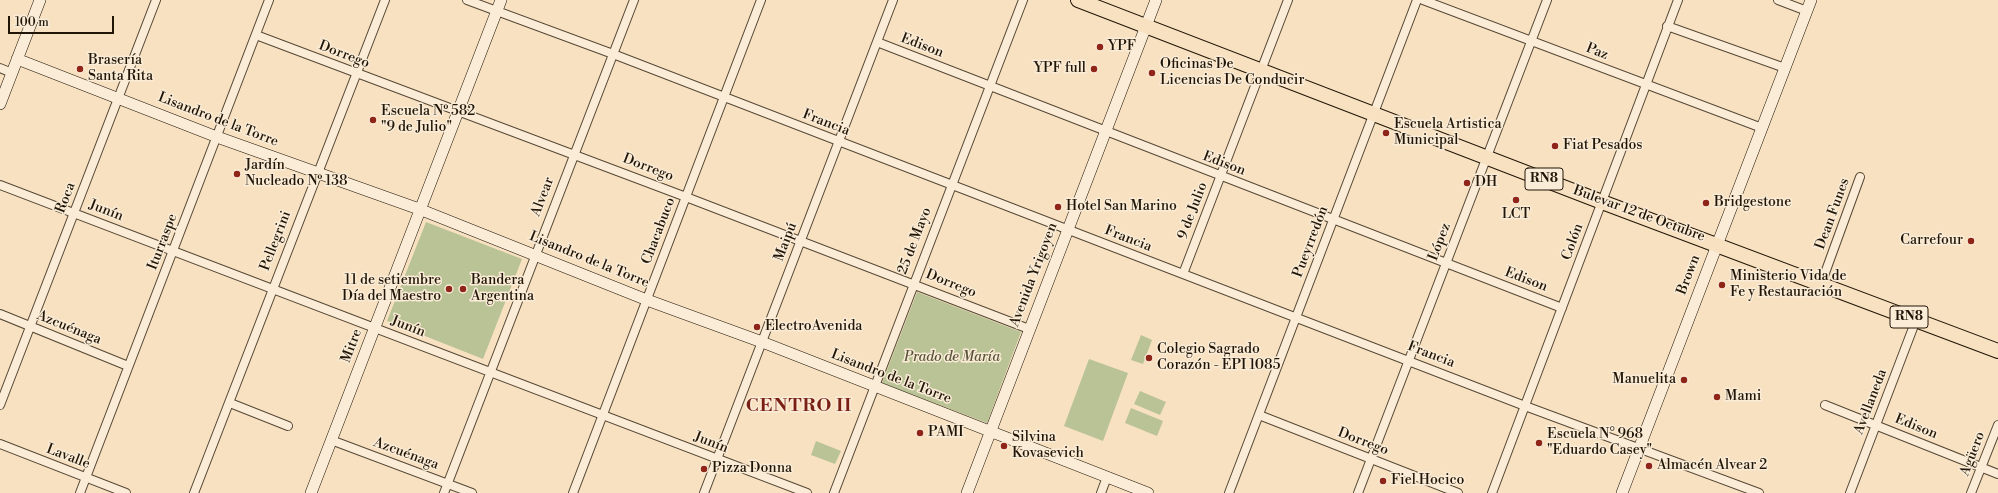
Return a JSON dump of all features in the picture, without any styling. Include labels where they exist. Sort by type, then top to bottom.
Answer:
[{"type":"highway","name":"Bulevar 12 de Octubre","points":[[1078,0],[1487,156],[1602,202],[1998,351]]},
{"type":"main road","points":[[0,104],[40,0]]},
{"type":"main road","name":"Mitre","points":[[311,493],[419,209],[501,0]]},
{"type":"main road","name":"Avenida Yrigoyen","points":[[967,493],[1156,0]]},
{"type":"main road","name":"Brown","points":[[1622,493],[1811,0]]},
{"type":"main road","name":"Lisandro de la Torre","points":[[17,59],[316,173],[419,209],[647,300],[762,342],[1148,493]]},
{"type":"street","name":"Roca","points":[[0,406],[156,0]]},
{"type":"street","name":"Iturraspe","points":[[80,493],[270,0]]},
{"type":"street","name":"Pellegrini","points":[[194,493],[230,403],[316,173],[385,0]]},
{"type":"street","name":"Francia","points":[[467,0],[612,54],[1525,406],[1639,448],[1740,490],[1759,493]]},
{"type":"street","name":"Alvear","points":[[444,493],[573,154],[634,0]]},
{"type":"street","name":"Chacabuco","points":[[573,493],[761,0]]},
{"type":"street","name":"Maipú","points":[[704,493],[893,0]]},
{"type":"street","name":"25 de Mayo","points":[[834,493],[913,283],[1023,0]]},
{"type":"street","name":"9 de Julio","points":[[1183,274],[1288,0]]},
{"type":"street","name":"Pueyrredón","points":[[1229,493],[1418,0]]},
{"type":"street","name":"Paz","points":[[1423,0],[1762,128]]},
{"type":"street","name":"López","points":[[1358,493],[1547,0]]},
{"type":"street","name":"Colón","points":[[1492,493],[1645,84],[1678,0]]},
{"type":"street","points":[[1778,0],[1807,11]]},
{"type":"street","points":[[1667,26],[1784,68]]},
{"type":"street","name":"Dorrego","points":[[256,35],[913,283],[1029,329]]},
{"type":"street","name":"Edison","points":[[877,42],[1220,176],[1334,218],[1562,308]]},
{"type":"street","points":[[0,68],[12,73]]},
{"type":"street","name":"Dean Funes","points":[[1821,284],[1860,177]]},
{"type":"street","name":"Junín","points":[[0,185],[604,415],[717,460],[807,493]]},
{"type":"street","name":"Azcuénaga","points":[[0,314],[128,366]]},
{"type":"street","name":"Avellaneda","points":[[1850,493],[1916,320]]},
{"type":"street","points":[[230,403],[288,426]]},
{"type":"street","name":"Edison","points":[[1824,405],[1998,474]]},
{"type":"street","name":"Dorrego","points":[[1259,415],[1458,493]]},
{"type":"street","name":"Agüero","points":[[1972,493],[1998,425]]},
{"type":"street","name":"Azcuénaga","points":[[331,440],[472,493]]},
{"type":"street","name":"Lavalle","points":[[0,444],[126,493]]},
{"type":"street","points":[[1101,493],[1107,477]]},
{"type":"green space","points":[[426,222],[522,259],[483,359],[387,321]]},
{"type":"green space","name":"Prado de María","points":[[917,292],[1021,332],[987,423],[882,383]]},
{"type":"green space","points":[[1141,335],[1152,340],[1143,364],[1131,360]]},
{"type":"green space","points":[[1089,359],[1128,373],[1103,441],[1064,426]]},
{"type":"green space","points":[[1140,391],[1166,402],[1160,415],[1134,404]]},
{"type":"green space","points":[[1131,408],[1163,421],[1157,436],[1125,423]]},
{"type":"green space","points":[[816,441],[841,451],[835,464],[811,455]]},
{"type":"place","name":"YPF","points":[[1100,47]]},
{"type":"place","name":"Brasería Santa Rita","points":[[80,69]]},
{"type":"place","name":"YPF full","points":[[1094,69]]},
{"type":"place","name":"Oficinas De Licencias De Conducir","points":[[1152,73]]},
{"type":"place","name":"Escuela Nº 582 \"9 de Julio\"","points":[[373,120]]},
{"type":"place","name":"Escuela Artistica Municipal","points":[[1386,133]]},
{"type":"place","name":"Fiat Pesados","points":[[1555,146]]},
{"type":"place","name":"Jardín Nucleado Nº 138","points":[[237,174]]},
{"type":"place","name":"DH","points":[[1467,183]]},
{"type":"place","name":"LCT","points":[[1516,200]]},
{"type":"place","name":"Bridgestone","points":[[1706,203]]},
{"type":"place","name":"Hotel San Marino","points":[[1058,207]]},
{"type":"place","name":"Carrefour","points":[[1971,241]]},
{"type":"place","name":"Ministerio Vida de Fe y Restauración","points":[[1722,285]]},
{"type":"place","name":"11 de setiembre Día del Maestro","points":[[449,289]]},
{"type":"place","name":"Bandera Argentina","points":[[463,289]]},
{"type":"place","name":"ElectroAvenida","points":[[757,327]]},
{"type":"place","name":"Colegio Sagrado Corazón - EPI 1085","points":[[1149,358]]},
{"type":"place","name":"Manuelita","points":[[1684,380]]},
{"type":"place","name":"Mami","points":[[1717,397]]},
{"type":"place","name":"PAMI","points":[[920,433]]},
{"type":"place","name":"Escuela N° 968 \"Eduardo Casey\"","points":[[1539,443]]},
{"type":"place","name":"Silvina Kovasevich","points":[[1004,446]]},
{"type":"place","name":"Almacén Alvear 2","points":[[1649,466]]},
{"type":"place","name":"Pizza Donna","points":[[704,469]]},
{"type":"place","name":"Fiel Hocico","points":[[1383,481]]},
{"type":"district","name":"CENTRO II","points":[[799,407]]}]
